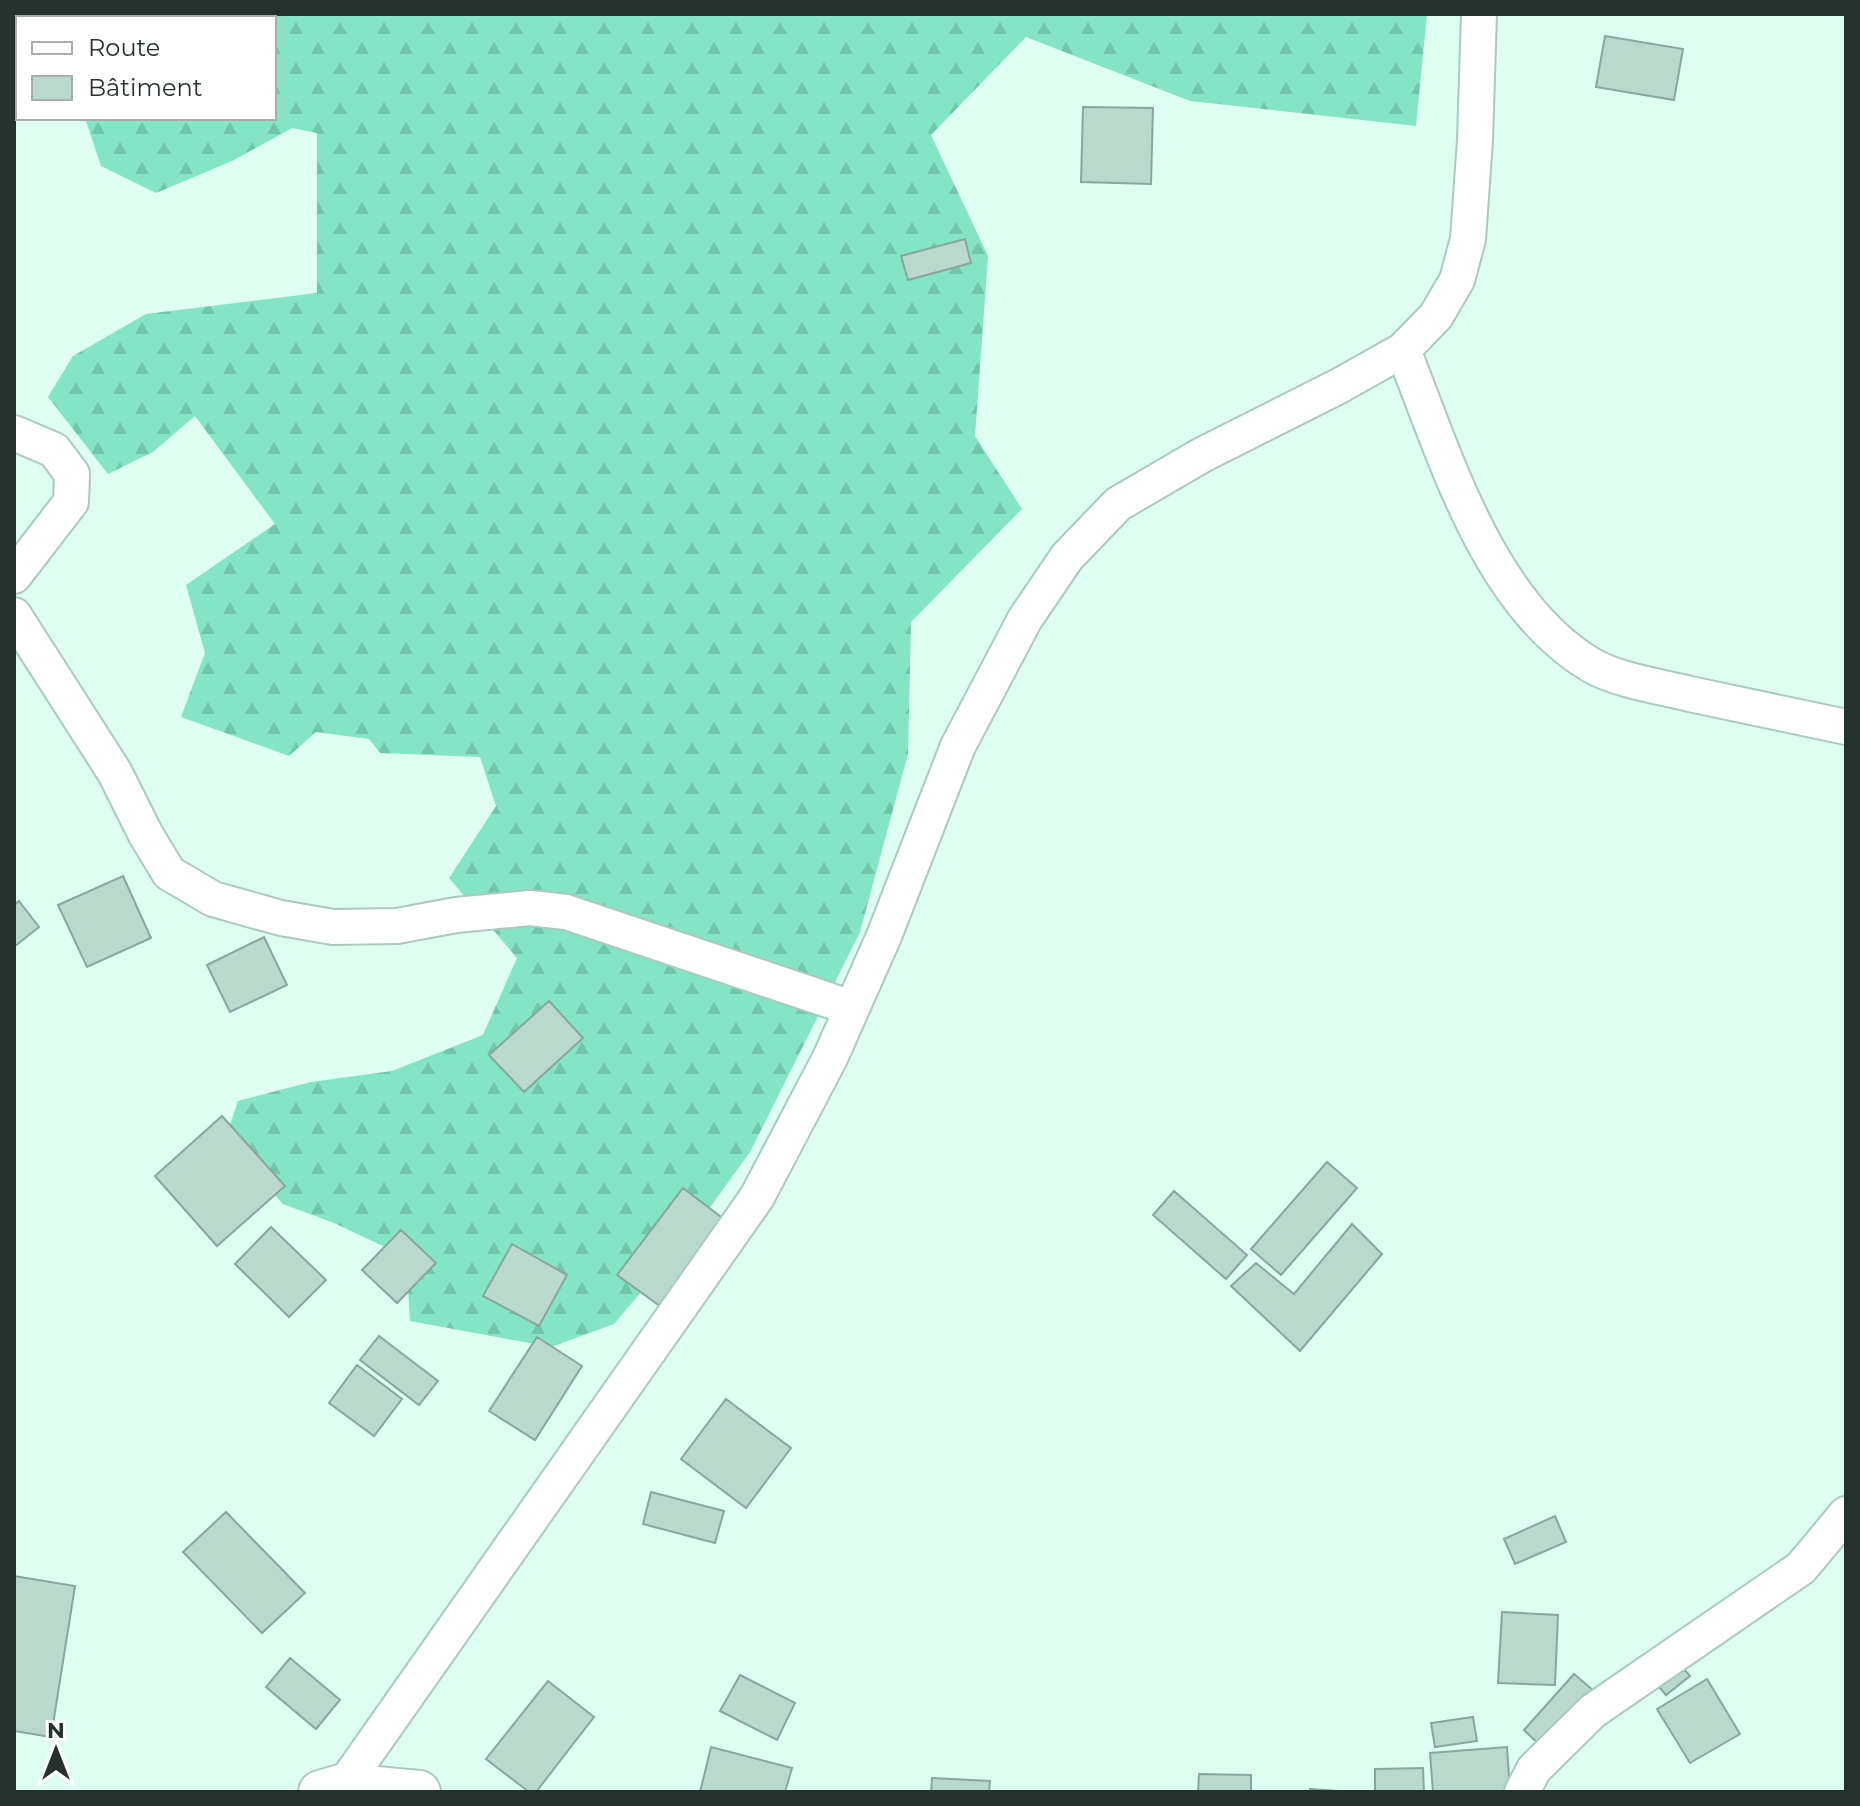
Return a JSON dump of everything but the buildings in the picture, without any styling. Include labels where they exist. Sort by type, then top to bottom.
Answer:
[{"type":"street","points":[[332,1788],[757,1197],[830,1058],[884,936],[958,746],[1025,619],[1067,557],[1118,504],[1202,455],[1403,350],[1436,316],[1457,280],[1468,239],[1479,14]]},
{"type":"street","points":[[1403,350],[1473,524],[1503,575],[1547,630],[1592,666],[1645,684],[1846,727]]},
{"type":"street","points":[[14,433],[54,450],[72,474],[71,502],[14,576]]},
{"type":"street","points":[[14,615],[115,773],[169,873],[213,899],[281,918],[333,927],[397,926],[456,915],[530,908],[566,912],[852,1008]]},
{"type":"street","points":[[1522,1792],[1534,1769],[1593,1711],[1801,1568],[1846,1514]]},
{"type":"street","points":[[332,1788],[419,1792]]},
{"type":"green space","points":[[1427,14],[1416,126],[1190,101],[1026,37],[931,135],[988,256],[975,436],[1022,509],[911,622],[908,754],[860,932],[750,1152],[693,1231],[614,1324],[551,1347],[410,1321],[406,1257],[334,1223],[283,1204],[225,1140],[238,1101],[311,1082],[392,1071],[483,1035],[517,958],[449,878],[496,806],[480,757],[380,753],[369,739],[316,732],[289,756],[181,717],[205,653],[186,585],[275,524],[195,416],[153,452],[108,474],[48,397],[73,356],[146,314],[317,293],[317,133],[292,128],[232,161],[156,193],[101,166],[86,120],[276,120],[276,16],[65,16]]}]
